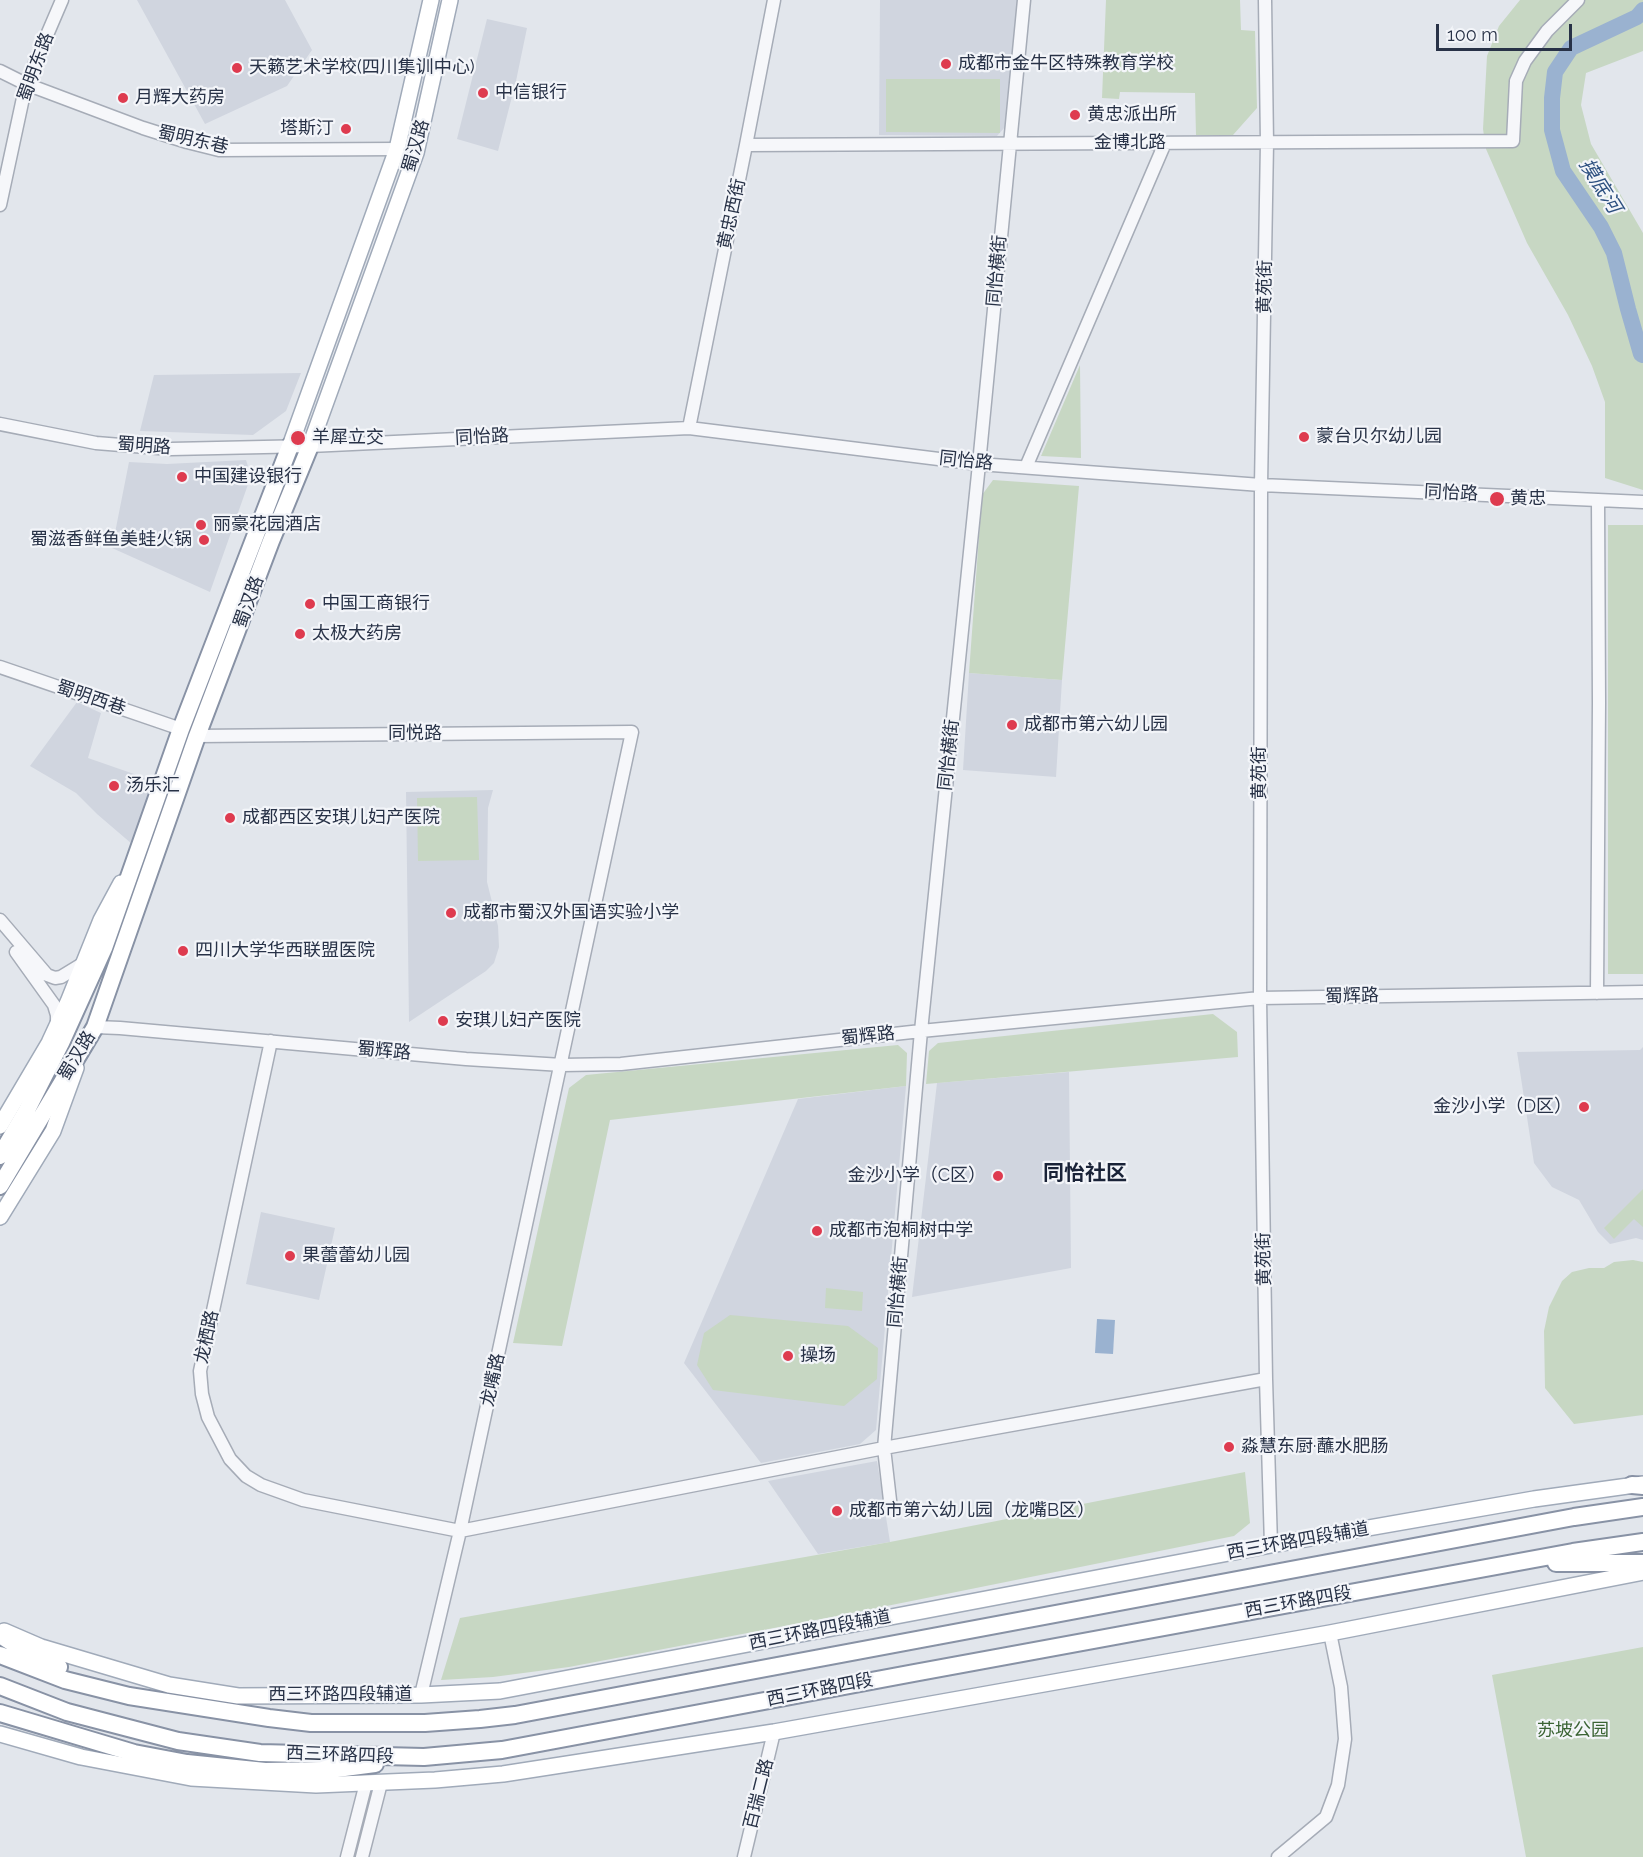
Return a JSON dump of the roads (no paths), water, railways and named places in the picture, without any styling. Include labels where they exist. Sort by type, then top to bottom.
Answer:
[{"type":"highway","name":"蜀汉路","points":[[0,1186],[94,1027],[189,733],[290,446]]},
{"type":"highway","name":"蜀汉路","points":[[0,1156],[27,1110],[61,1043],[104,948],[137,854],[272,541],[310,446]]},
{"type":"highway","name":"西三环路四段","points":[[0,1655],[65,1680],[129,1696],[311,1723],[425,1723],[515,1715],[1562,1519],[1643,1507]]},
{"type":"highway","name":"西三环路四段","points":[[0,1686],[67,1712],[178,1741],[260,1753],[424,1757],[513,1748],[914,1672],[1513,1563],[1643,1542]]},
{"type":"highway","points":[[1513,1563],[1643,1563]]},
{"type":"highway","points":[[0,1635],[25,1651],[129,1696]]},
{"type":"highway","points":[[0,1713],[134,1753],[172,1760],[266,1771],[329,1770],[424,1757]]},
{"type":"main road","name":"蜀汉路","points":[[290,446],[397,149],[431,0]]},
{"type":"main road","name":"蜀汉路","points":[[310,446],[416,153],[450,0]]},
{"type":"main road","points":[[0,1126],[49,1042],[101,920],[137,854]]},
{"type":"main road","points":[[0,1217],[53,1131],[85,1042]]},
{"type":"main road","name":"西三环路四段辅道","points":[[0,1629],[41,1647],[169,1685],[238,1696],[420,1695],[500,1691],[1271,1545],[1534,1499],[1639,1485]]},
{"type":"main road","points":[[0,1734],[81,1757],[191,1778],[316,1785],[435,1780],[503,1774],[774,1732],[1330,1633],[1643,1572]]},
{"type":"street","name":"蜀明东路","points":[[0,205],[26,84],[62,0]]},
{"type":"street","name":"黄忠西街","points":[[688,428],[774,0]]},
{"type":"street","name":"同怡横街","points":[[891,1509],[884,1448],[921,1031],[1024,0]]},
{"type":"street","name":"黄苑街","points":[[1265,0],[1267,143],[1261,485],[1260,998],[1271,1545]]},
{"type":"street","name":"金博北路","points":[[746,145],[1513,141],[1516,81],[1525,61],[1547,31],[1578,0]]},
{"type":"street","name":"蜀明东巷","points":[[0,71],[26,84],[143,128],[219,150],[397,149]]},
{"type":"street","points":[[1026,467],[1165,143]]},
{"type":"street","name":"蜀明路","points":[[0,424],[96,443],[171,449],[290,446]]},
{"type":"street","name":"同怡路","points":[[290,446],[688,428],[979,464],[1261,485],[1643,502]]},
{"type":"street","points":[[1597,993],[1598,500]]},
{"type":"street","name":"蜀明西巷","points":[[0,667],[189,733]]},
{"type":"street","name":"同悦路","points":[[189,733],[633,732]]},
{"type":"street","name":"龙嘴路","points":[[420,1695],[460,1531],[633,732]]},
{"type":"street","points":[[0,920],[47,975],[55,978],[61,977],[84,963]]},
{"type":"street","points":[[0,932],[46,991],[54,1005],[57,1025]]},
{"type":"street","name":"蜀辉路","points":[[94,1027],[466,1059],[562,1065],[621,1064],[921,1031],[1260,998],[1643,992]]},
{"type":"street","name":"龙栖路","points":[[271,1041],[201,1362],[202,1394],[208,1417],[230,1459],[246,1476],[261,1485],[303,1500],[460,1531]]},
{"type":"street","points":[[460,1531],[884,1448],[1266,1378]]},
{"type":"street","points":[[1278,1857],[1326,1817],[1338,1785],[1345,1739],[1341,1687],[1330,1633]]},
{"type":"street","name":"百瑞二路","points":[[744,1857],[774,1732]]},
{"type":"street","points":[[347,1857],[373,1783]]},
{"type":"street","points":[[362,1857],[373,1783]]},
{"type":"water","points":[[1097,1319],[1115,1320],[1113,1354],[1095,1353]]},
{"type":"waterway","name":"摸底河","points":[[1643,10],[1637,17],[1571,48],[1555,72],[1552,98],[1552,130],[1563,171],[1601,227],[1614,253],[1628,309],[1643,355]]},
{"type":"waterway","points":[[354,1857],[364,1815]]},
{"type":"place","name":"成都市金牛区特殊教育学校","points":[[946,64]]},
{"type":"place","name":"天籁艺术学校(四川集训中心)","points":[[237,68]]},
{"type":"place","name":"中信银行","points":[[483,93]]},
{"type":"place","name":"月辉大药房","points":[[123,98]]},
{"type":"place","name":"黄忠派出所","points":[[1075,115]]},
{"type":"place","name":"塔斯汀","points":[[346,129]]},
{"type":"place","name":"蒙台贝尔幼儿园","points":[[1304,437]]},
{"type":"place","name":"羊犀立交","points":[[298,438]]},
{"type":"place","name":"中国建设银行","points":[[182,477]]},
{"type":"place","name":"黄忠","points":[[1497,499]]},
{"type":"place","name":"丽豪花园酒店","points":[[201,525]]},
{"type":"place","name":"蜀滋香鲜鱼美蛙火锅","points":[[204,540]]},
{"type":"place","name":"中国工商银行","points":[[310,604]]},
{"type":"place","name":"太极大药房","points":[[300,634]]},
{"type":"place","name":"成都市第六幼儿园","points":[[1012,725]]},
{"type":"place","name":"汤乐汇","points":[[114,786]]},
{"type":"place","name":"成都西区安琪儿妇产医院","points":[[230,818]]},
{"type":"place","name":"成都市蜀汉外国语实验小学","points":[[451,913]]},
{"type":"place","name":"四川大学华西联盟医院","points":[[183,951]]},
{"type":"place","name":"安琪儿妇产医院","points":[[443,1021]]},
{"type":"place","name":"金沙小学（D区）","points":[[1584,1107]]},
{"type":"place","name":"金沙小学（C区）","points":[[998,1176]]},
{"type":"place","name":"成都市泡桐树中学","points":[[817,1231]]},
{"type":"place","name":"果蕾蕾幼儿园","points":[[290,1256]]},
{"type":"place","name":"操场","points":[[788,1356]]},
{"type":"place","name":"淼慧东厨·蘸水肥肠","points":[[1229,1447]]},
{"type":"place","name":"成都市第六幼儿园（龙嘴B区）","points":[[837,1511]]},
{"type":"district","name":"同怡社区","points":[[1085,1174]]},
{"type":"park label","name":"苏坡公园","points":[[1573,1731]]}]
